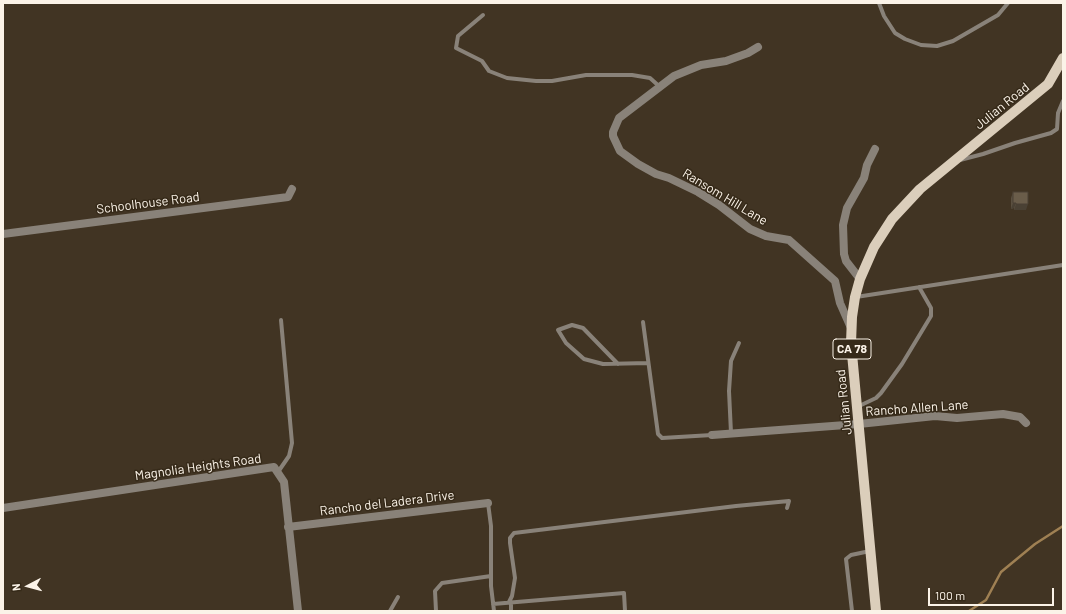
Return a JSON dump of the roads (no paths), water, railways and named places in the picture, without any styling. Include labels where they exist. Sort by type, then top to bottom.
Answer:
[{"type":"main road","name":"Julian Road","points":[[876,611],[852,359],[851,328],[855,297],[860,279],[874,247],[892,219],[920,189],[1048,84],[1063,58]]},
{"type":"street","name":"Ransom Hill Lane","points":[[758,47],[748,54],[726,61],[701,65],[674,76],[619,118],[613,132],[613,136],[620,150],[638,164],[656,174],[669,178],[698,192],[719,205],[750,230],[766,236],[789,240],[835,281],[840,303],[851,328]]},
{"type":"street","points":[[860,279],[846,261],[844,254],[843,225],[847,208],[864,178],[867,164],[875,149]]},
{"type":"street","name":"Schoolhouse Road","points":[[3,234],[288,197],[292,190]]},
{"type":"street","name":"Rancho Allen Lane","points":[[712,435],[859,424],[935,416],[957,418],[1003,414],[1020,417],[1026,423]]},
{"type":"street","name":"Magnolia Heights Road","points":[[3,508],[274,467],[284,482],[298,611]]},
{"type":"street","name":"Rancho del Ladera Drive","points":[[288,527],[488,503]]},
{"type":"lane","points":[[879,3],[884,16],[895,34],[921,45],[937,46],[953,41],[998,15],[1008,3]]},
{"type":"lane","points":[[483,15],[458,36],[456,48],[482,61],[489,71],[507,78],[536,81],[552,81],[586,75],[632,75],[650,78],[661,87]]},
{"type":"lane","points":[[953,162],[1051,133],[1056,128],[1058,113],[1063,101]]},
{"type":"lane","points":[[855,297],[1063,265]]},
{"type":"lane","points":[[857,407],[876,398],[881,393],[902,364],[931,316],[931,308],[919,287]]},
{"type":"lane","points":[[278,473],[289,456],[292,443],[281,320]]},
{"type":"lane","points":[[643,322],[658,434],[662,438],[712,435]]},
{"type":"lane","points":[[618,364],[583,328],[572,325],[558,330],[566,342],[584,359],[603,364],[618,364],[648,363]]},
{"type":"lane","points":[[731,433],[729,391],[731,361],[739,343]]},
{"type":"lane","points":[[512,611],[510,602],[515,578],[510,538],[514,533],[736,506],[789,502],[787,508]]},
{"type":"lane","points":[[488,503],[491,526],[491,576],[494,611]]},
{"type":"lane","points":[[852,611],[846,559],[851,554],[871,550]]},
{"type":"lane","points":[[436,611],[435,591],[442,583],[491,576]]},
{"type":"lane","points":[[493,604],[624,593],[626,611]]},
{"type":"lane","points":[[390,611],[398,597]]},
{"type":"waterway","points":[[969,611],[986,600],[1001,572],[1035,544],[1063,526]]}]
